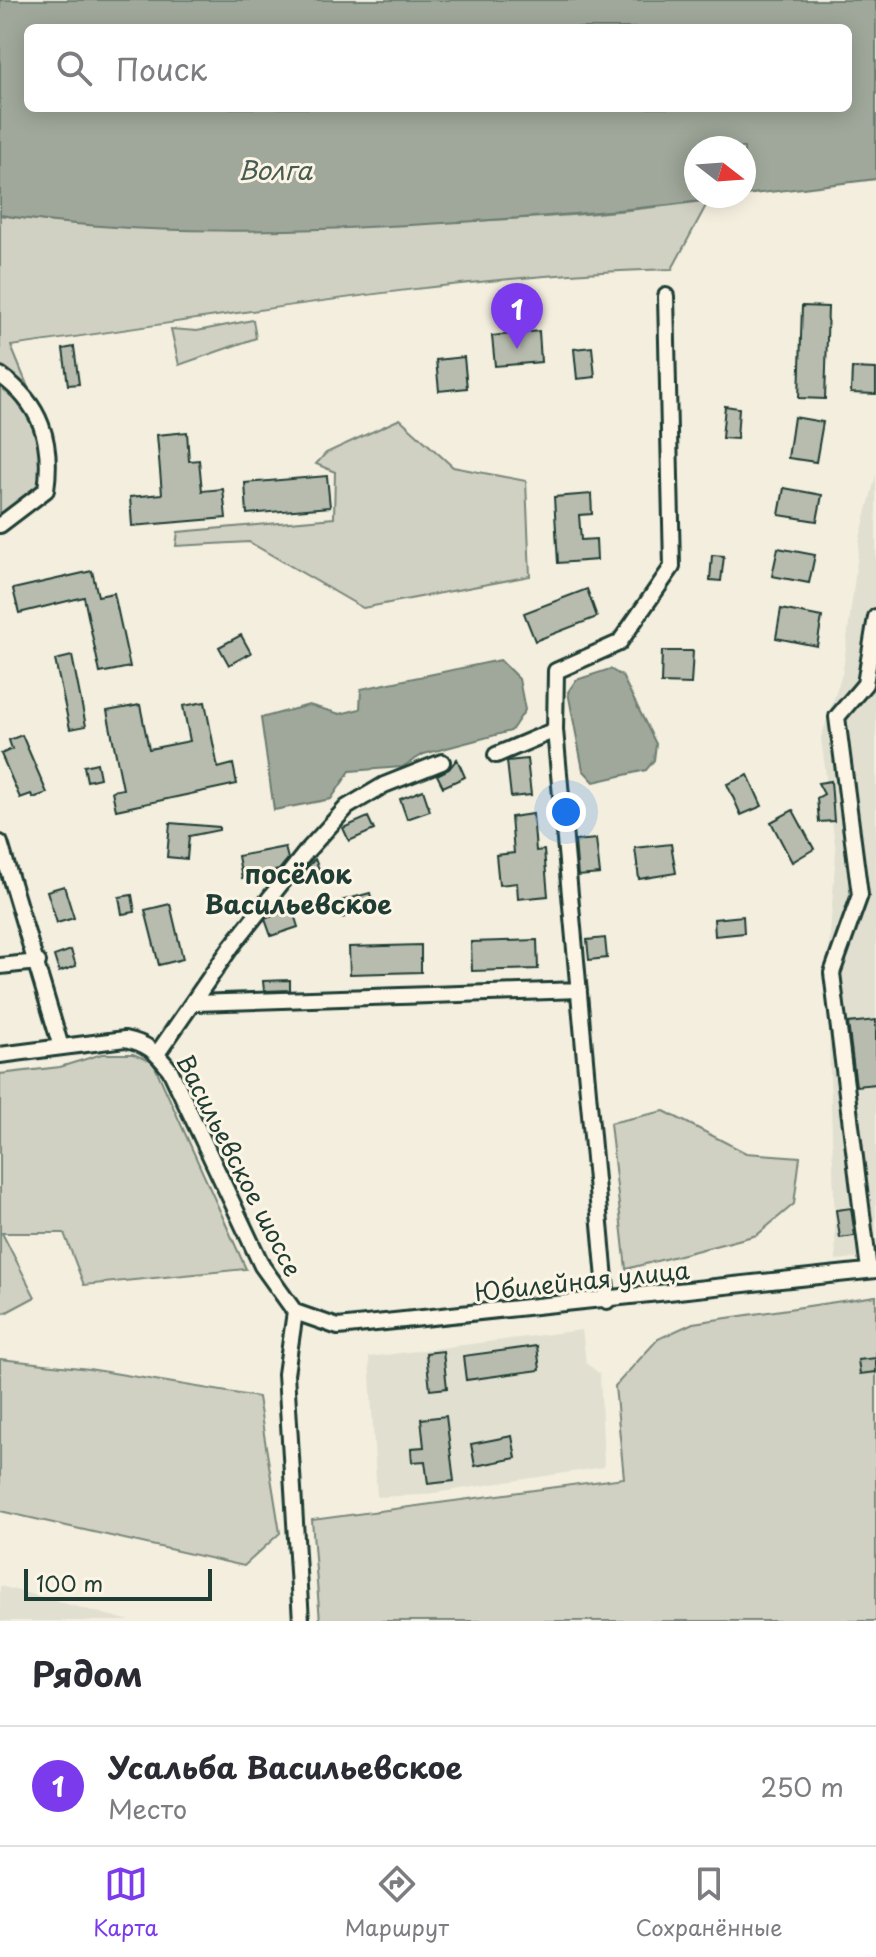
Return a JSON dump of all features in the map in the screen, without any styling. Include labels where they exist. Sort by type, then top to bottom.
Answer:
[{"type":"street","points":[[607,1301],[555,730],[556,671],[619,643],[672,567],[666,296]]},
{"type":"street","points":[[0,375],[19,388],[35,409],[51,459],[46,490],[0,525]]},
{"type":"street","points":[[873,1270],[832,973],[860,895],[837,717],[865,684],[876,617]]},
{"type":"street","points":[[496,755],[555,730]]},
{"type":"street","points":[[157,1054],[240,936],[306,852],[347,807],[384,785],[442,762]]},
{"type":"street","points":[[0,843],[61,1047]]},
{"type":"street","points":[[0,966],[38,962]]},
{"type":"street","points":[[195,1003],[579,990]]},
{"type":"street","name":"Васильевское шоссе","points":[[0,1055],[125,1039],[144,1042],[170,1070],[262,1266],[295,1312]]},
{"type":"street","name":"Юбилейная улица","points":[[295,1312],[338,1327],[607,1301],[873,1270]]},
{"type":"street","points":[[295,1312],[286,1374],[301,1621]]},
{"type":"shaded area","points":[[684,203],[684,208],[705,208],[672,269],[506,279],[423,288],[11,346],[55,453],[52,493],[0,532],[0,215],[103,226],[257,229],[524,218]]},
{"type":"shaded area","points":[[253,320],[256,338],[179,365],[171,329],[197,331]]},
{"type":"shaded area","points":[[400,419],[453,467],[526,481],[530,576],[363,608],[249,542],[176,546],[178,532],[334,518],[335,472],[316,464],[326,453]]},
{"type":"shaded area","points":[[876,475],[876,1256],[836,1260],[827,976],[836,851],[821,738],[843,671],[860,538]]},
{"type":"shaded area","points":[[102,1054],[133,1054],[153,1062],[246,1269],[84,1285],[64,1233],[2,1233],[35,1297],[5,1313],[0,1310],[0,1074],[60,1067]]},
{"type":"shaded area","points":[[664,1111],[746,1153],[800,1157],[794,1204],[757,1235],[626,1269],[610,1123]]},
{"type":"shaded area","points":[[876,1296],[876,1621],[320,1621],[312,1520],[624,1478],[615,1386],[658,1339],[693,1323]]},
{"type":"shaded area","points":[[582,1330],[586,1363],[600,1374],[604,1467],[420,1495],[377,1497],[369,1357]]},
{"type":"shaded area","points":[[0,1359],[89,1369],[258,1397],[280,1533],[244,1566],[0,1511]]},
{"type":"shaded area","points":[[0,1586],[130,1621],[0,1621]]},
{"type":"water","name":"Волга","points":[[0,0],[876,0],[876,179],[756,194],[756,136],[684,136],[684,203],[554,216],[388,226],[221,231],[110,227],[0,215]]},
{"type":"water","points":[[500,660],[519,679],[525,710],[511,731],[424,754],[402,767],[350,771],[331,799],[274,810],[261,718],[309,705],[340,714],[360,709],[361,689]]},
{"type":"water","points":[[610,669],[622,676],[656,744],[654,760],[646,770],[594,782],[583,770],[568,692],[576,680]]},
{"type":"building","points":[[802,306],[828,307],[825,399],[799,398]]},
{"type":"building","points":[[539,331],[541,362],[495,366],[492,336]]},
{"type":"building","points":[[74,347],[79,384],[68,385],[63,349]]},
{"type":"building","points":[[592,347],[595,377],[577,379],[574,349]]},
{"type":"building","points":[[464,357],[467,388],[439,391],[436,360]]},
{"type":"building","points":[[852,368],[876,369],[876,394],[851,393]]},
{"type":"building","points":[[725,406],[739,408],[737,439],[722,438]]},
{"type":"building","points":[[794,417],[823,422],[816,462],[788,458]]},
{"type":"building","points":[[187,432],[189,461],[199,460],[202,491],[223,489],[226,518],[132,526],[130,497],[162,494],[157,435]]},
{"type":"building","points":[[327,476],[330,507],[247,514],[245,483]]},
{"type":"building","points":[[784,488],[822,495],[817,521],[779,515]]},
{"type":"building","points":[[591,494],[592,514],[579,515],[581,540],[596,539],[597,560],[558,563],[554,497]]},
{"type":"building","points":[[778,548],[815,555],[809,583],[772,576]]},
{"type":"building","points":[[712,555],[724,556],[721,581],[710,580]]},
{"type":"building","points":[[92,571],[98,596],[114,593],[130,667],[100,673],[84,597],[19,613],[13,589]]},
{"type":"building","points":[[587,589],[597,617],[535,641],[524,613]]},
{"type":"building","points":[[781,609],[822,617],[817,646],[776,638]]},
{"type":"building","points":[[241,635],[251,653],[229,665],[219,647]]},
{"type":"building","points":[[662,651],[693,651],[691,684],[661,683]]},
{"type":"building","points":[[72,656],[86,726],[70,729],[55,660]]},
{"type":"building","points":[[205,702],[218,768],[233,764],[237,784],[116,810],[112,791],[123,789],[107,711],[140,705],[149,749],[190,741],[183,706]]},
{"type":"building","points":[[22,735],[47,793],[33,798],[31,794],[20,798],[1,754],[12,749],[9,740]]},
{"type":"building","points":[[457,759],[465,777],[443,787],[437,775],[449,769]]},
{"type":"building","points":[[527,759],[531,795],[511,797],[507,761]]},
{"type":"building","points":[[97,763],[100,778],[87,781],[84,766]]},
{"type":"building","points":[[748,775],[762,806],[741,815],[727,784]]},
{"type":"building","points":[[831,781],[834,821],[819,822],[817,798],[824,794],[818,783]]},
{"type":"building","points":[[423,790],[430,811],[407,819],[400,799]]},
{"type":"building","points":[[793,810],[814,849],[792,862],[771,822]]},
{"type":"building","points":[[533,814],[536,851],[544,850],[548,896],[518,899],[517,883],[499,885],[496,855],[514,853],[511,817]]},
{"type":"building","points":[[368,817],[374,830],[349,841],[343,828]]},
{"type":"building","points":[[170,823],[219,827],[219,830],[189,836],[187,859],[167,857]]},
{"type":"building","points":[[596,839],[600,874],[578,876],[575,841]]},
{"type":"building","points":[[671,844],[676,873],[639,879],[635,848]]},
{"type":"building","points":[[285,847],[288,859],[279,870],[242,878],[238,856]]},
{"type":"building","points":[[315,859],[321,874],[306,880],[303,872]]},
{"type":"building","points":[[64,886],[74,918],[57,923],[47,891]]},
{"type":"building","points":[[370,893],[374,909],[341,918],[337,902]]},
{"type":"building","points":[[132,895],[135,912],[122,914],[119,897]]},
{"type":"building","points":[[170,904],[183,959],[159,965],[145,910]]},
{"type":"building","points":[[292,908],[298,927],[271,936],[265,919]]},
{"type":"building","points":[[743,916],[744,933],[715,936],[714,919]]},
{"type":"building","points":[[605,938],[607,958],[589,960],[587,940]]},
{"type":"building","points":[[537,940],[538,969],[472,971],[471,942]]},
{"type":"building","points":[[421,945],[421,972],[350,974],[349,947]]},
{"type":"building","points":[[71,950],[76,966],[59,972],[54,956]]},
{"type":"building","points":[[290,980],[290,990],[264,991],[263,981]]},
{"type":"building","points":[[876,1020],[876,1084],[856,1086],[848,1023]]},
{"type":"building","points":[[851,1208],[855,1236],[840,1238],[836,1210]]},
{"type":"building","points":[[537,1346],[540,1370],[466,1380],[463,1356]]},
{"type":"building","points":[[443,1351],[447,1388],[430,1390],[426,1353]]},
{"type":"building","points":[[876,1358],[876,1372],[860,1374],[858,1360]]},
{"type":"building","points":[[446,1416],[454,1481],[428,1484],[425,1461],[412,1462],[411,1448],[424,1447],[421,1419]]},
{"type":"building","points":[[512,1436],[516,1458],[475,1466],[471,1444]]},
{"type":"place","name":"Усальба Васильевское","points":[[517,349]]},
{"type":"district","name":"посёлок Васильевское","points":[[298,888]]}]
